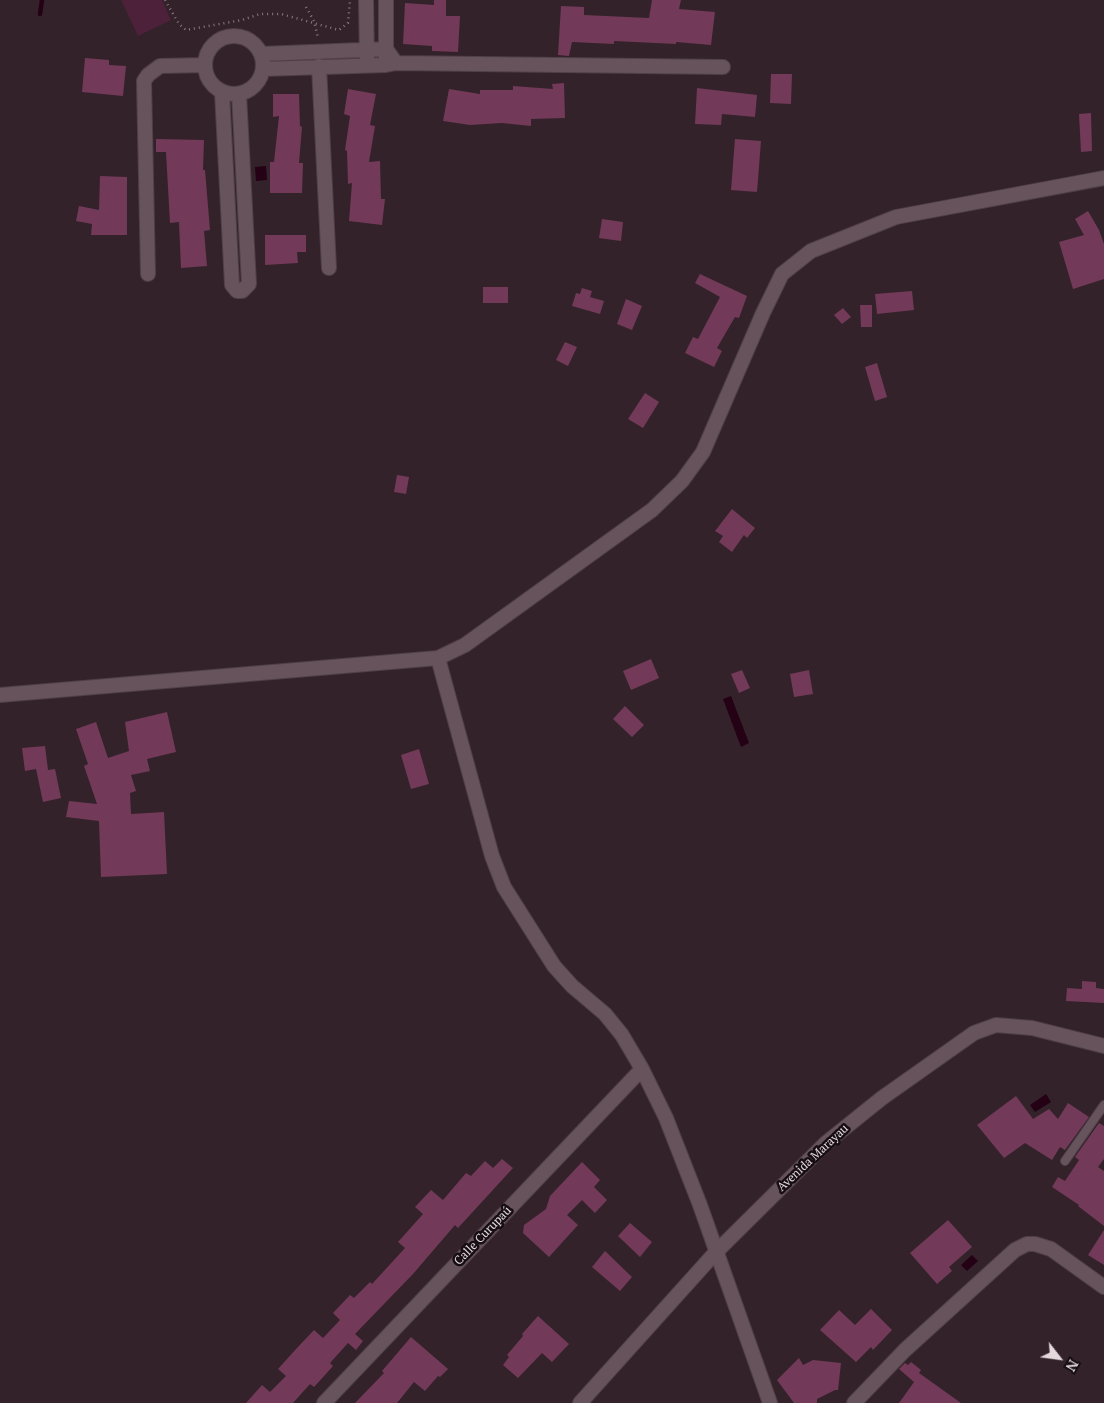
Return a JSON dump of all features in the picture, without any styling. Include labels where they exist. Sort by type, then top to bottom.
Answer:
[{"type":"street","points":[[366,0],[367,65]]},
{"type":"street","points":[[386,0],[386,49],[391,64]]},
{"type":"street","points":[[234,36],[245,38],[254,44],[261,54],[263,69],[255,85],[239,94],[222,92],[213,86],[207,76],[205,65],[207,54],[223,38],[234,36]]},
{"type":"street","points":[[263,69],[366,50],[386,49]]},
{"type":"street","points":[[261,54],[367,65],[723,67]]},
{"type":"street","points":[[318,59],[329,268]]},
{"type":"street","points":[[148,274],[142,89],[144,81],[148,75],[160,66],[205,65]]},
{"type":"street","points":[[222,92],[232,285],[237,291],[242,291],[249,284],[239,94]]},
{"type":"street","points":[[0,695],[438,658],[465,645],[644,516],[682,481],[703,452],[763,313],[782,274],[811,251],[896,217],[1104,178]]},
{"type":"street","points":[[438,658],[492,856],[504,887],[554,966],[572,986],[605,1014],[622,1035],[642,1069],[666,1118],[700,1205],[770,1403]]},
{"type":"street","name":"Avenida Marayau","points":[[580,1403],[716,1253],[826,1143],[882,1098],[974,1033],[996,1025],[1032,1028],[1104,1046]]},
{"type":"street","name":"Calle Curupaú","points":[[324,1403],[642,1069]]},
{"type":"street","points":[[854,1403],[912,1344],[1015,1250],[1027,1244],[1035,1244],[1051,1249],[1104,1287]]},
{"type":"lane","points":[[1065,1160],[1104,1105]]},
{"type":"path","points":[[165,0],[179,24],[186,30],[242,20],[260,14],[281,14],[339,30],[348,23],[350,0]]},
{"type":"path","points":[[306,7],[318,32],[318,59]]},
{"type":"shaded area","points":[[121,0],[162,0],[171,20],[138,36]]},
{"type":"shaded area","points":[[266,166],[267,180],[256,181],[255,167]]},
{"type":"shaded area","points":[[731,696],[749,743],[741,747],[723,699]]},
{"type":"shaded area","points":[[1046,1094],[1051,1102],[1035,1112],[1030,1105]]},
{"type":"shaded area","points":[[972,1255],[978,1261],[967,1271],[961,1265]]},
{"type":"building","points":[[434,0],[446,0],[446,16],[460,16],[458,52],[432,51],[432,46],[403,44],[405,3],[434,5]]},
{"type":"building","points":[[652,0],[681,0],[679,9],[715,12],[711,45],[676,42],[676,44],[614,41],[614,44],[572,42],[569,56],[558,55],[561,6],[584,7],[584,15],[649,18]]},
{"type":"building","points":[[85,58],[109,60],[109,65],[126,66],[123,96],[82,92]]},
{"type":"building","points":[[771,74],[792,74],[791,104],[770,103]]},
{"type":"building","points":[[564,83],[565,118],[531,119],[531,126],[502,123],[470,125],[443,121],[449,89],[480,94],[480,90],[513,90],[513,86],[553,89],[552,84]]},
{"type":"building","points":[[697,88],[757,95],[755,117],[722,114],[721,125],[695,124]]},
{"type":"building","points":[[348,89],[376,94],[370,125],[375,126],[369,162],[380,161],[381,199],[385,199],[382,225],[349,221],[352,183],[348,184],[347,151],[345,150],[350,116],[344,114]]},
{"type":"building","points":[[273,94],[299,94],[300,126],[302,127],[299,163],[303,163],[302,193],[270,193],[270,162],[274,162],[279,116],[273,117]]},
{"type":"building","points":[[1091,113],[1092,151],[1081,152],[1079,114]]},
{"type":"building","points":[[156,139],[204,140],[203,170],[205,170],[210,230],[204,231],[207,266],[181,268],[179,222],[170,223],[166,152],[156,152]]},
{"type":"building","points":[[735,139],[761,141],[757,192],[731,190]]},
{"type":"building","points":[[100,176],[127,177],[127,235],[91,235],[92,224],[76,221],[79,206],[99,210]]},
{"type":"building","points":[[1088,211],[1099,230],[1104,244],[1104,279],[1073,289],[1059,242],[1084,235],[1075,219]]},
{"type":"building","points":[[602,219],[623,222],[621,241],[599,238]]},
{"type":"building","points":[[265,235],[306,235],[306,252],[297,252],[298,263],[265,265]]},
{"type":"building","points":[[700,274],[747,296],[739,318],[735,317],[717,348],[722,351],[714,367],[685,353],[693,337],[698,339],[720,297],[695,283]]},
{"type":"building","points":[[483,287],[508,287],[508,303],[483,303]]},
{"type":"building","points":[[582,288],[592,291],[590,297],[604,301],[600,314],[572,306],[576,293],[580,294]]},
{"type":"building","points":[[912,291],[914,310],[877,314],[875,294]]},
{"type":"building","points":[[626,299],[642,306],[632,330],[617,324]]},
{"type":"building","points":[[860,305],[872,305],[872,327],[861,327]]},
{"type":"building","points":[[843,308],[851,317],[842,324],[834,315]]},
{"type":"building","points":[[565,342],[577,347],[568,366],[556,360]]},
{"type":"building","points":[[877,363],[887,397],[875,401],[865,367]]},
{"type":"building","points":[[645,393],[659,402],[643,428],[628,419]]},
{"type":"building","points":[[397,475],[409,477],[406,494],[394,492]]},
{"type":"building","points":[[732,509],[755,528],[747,538],[744,535],[732,552],[719,542],[723,536],[715,531]]},
{"type":"building","points":[[651,659],[659,678],[631,690],[623,671]]},
{"type":"building","points":[[742,670],[750,688],[739,693],[731,674]]},
{"type":"building","points":[[809,670],[813,694],[794,697],[790,674]]},
{"type":"building","points":[[625,706],[644,725],[632,737],[613,719]]},
{"type":"building","points":[[167,712],[176,752],[147,759],[150,771],[131,775],[136,791],[130,793],[131,814],[164,812],[167,874],[101,877],[99,821],[66,817],[69,801],[97,804],[84,766],[88,764],[76,729],[96,722],[108,758],[129,751],[125,722]]},
{"type":"building","points":[[45,746],[48,770],[55,769],[61,798],[43,802],[36,769],[25,771],[22,748]]},
{"type":"building","points":[[419,749],[429,784],[411,789],[401,755]]},
{"type":"building","points":[[1082,981],[1096,982],[1096,988],[1104,989],[1104,1003],[1066,1001],[1067,988],[1082,989]]},
{"type":"building","points":[[1016,1096],[1033,1119],[1049,1109],[1058,1119],[1068,1103],[1089,1117],[1065,1150],[1060,1147],[1052,1160],[1025,1143],[1004,1158],[977,1125]]},
{"type":"building","points":[[1099,1123],[1104,1126],[1104,1159],[1098,1167],[1104,1171],[1104,1226],[1079,1205],[1052,1187],[1058,1177],[1065,1181],[1079,1160],[1075,1157]]},
{"type":"building","points":[[502,1159],[513,1168],[458,1228],[455,1225],[413,1274],[355,1334],[363,1341],[356,1350],[348,1343],[330,1363],[333,1366],[314,1387],[310,1384],[293,1403],[246,1403],[262,1385],[270,1392],[286,1376],[278,1369],[296,1349],[314,1330],[323,1338],[340,1320],[333,1313],[350,1295],[354,1298],[370,1282],[372,1284],[405,1248],[398,1242],[423,1214],[415,1207],[431,1190],[443,1200],[466,1173],[471,1176],[485,1161],[493,1168]]},
{"type":"building","points":[[582,1162],[600,1180],[594,1187],[607,1200],[595,1213],[582,1200],[567,1215],[578,1225],[549,1257],[523,1233],[524,1225],[546,1209],[550,1196]]},
{"type":"building","points":[[948,1220],[972,1247],[949,1267],[952,1271],[937,1284],[910,1253]]},
{"type":"building","points":[[630,1223],[652,1242],[640,1257],[618,1236]]},
{"type":"building","points":[[1104,1230],[1104,1265],[1088,1255]]},
{"type":"building","points":[[605,1251],[632,1277],[620,1291],[592,1267]]},
{"type":"building","points":[[871,1309],[892,1330],[873,1350],[871,1347],[856,1362],[820,1330],[839,1310],[855,1325]]},
{"type":"building","points":[[538,1316],[569,1344],[552,1362],[542,1353],[518,1378],[503,1365],[509,1357],[507,1355],[523,1336],[522,1334]]},
{"type":"building","points":[[411,1337],[448,1369],[440,1377],[438,1376],[425,1391],[414,1382],[397,1403],[355,1403],[384,1373],[382,1371]]},
{"type":"building","points":[[799,1358],[803,1365],[813,1360],[841,1363],[838,1390],[817,1399],[817,1403],[794,1403],[777,1380]]},
{"type":"building","points":[[911,1362],[921,1370],[919,1373],[961,1403],[899,1403],[914,1382],[899,1369],[905,1363],[908,1365]]},
{"type":"waterway","points":[[40,14],[42,0]]}]
